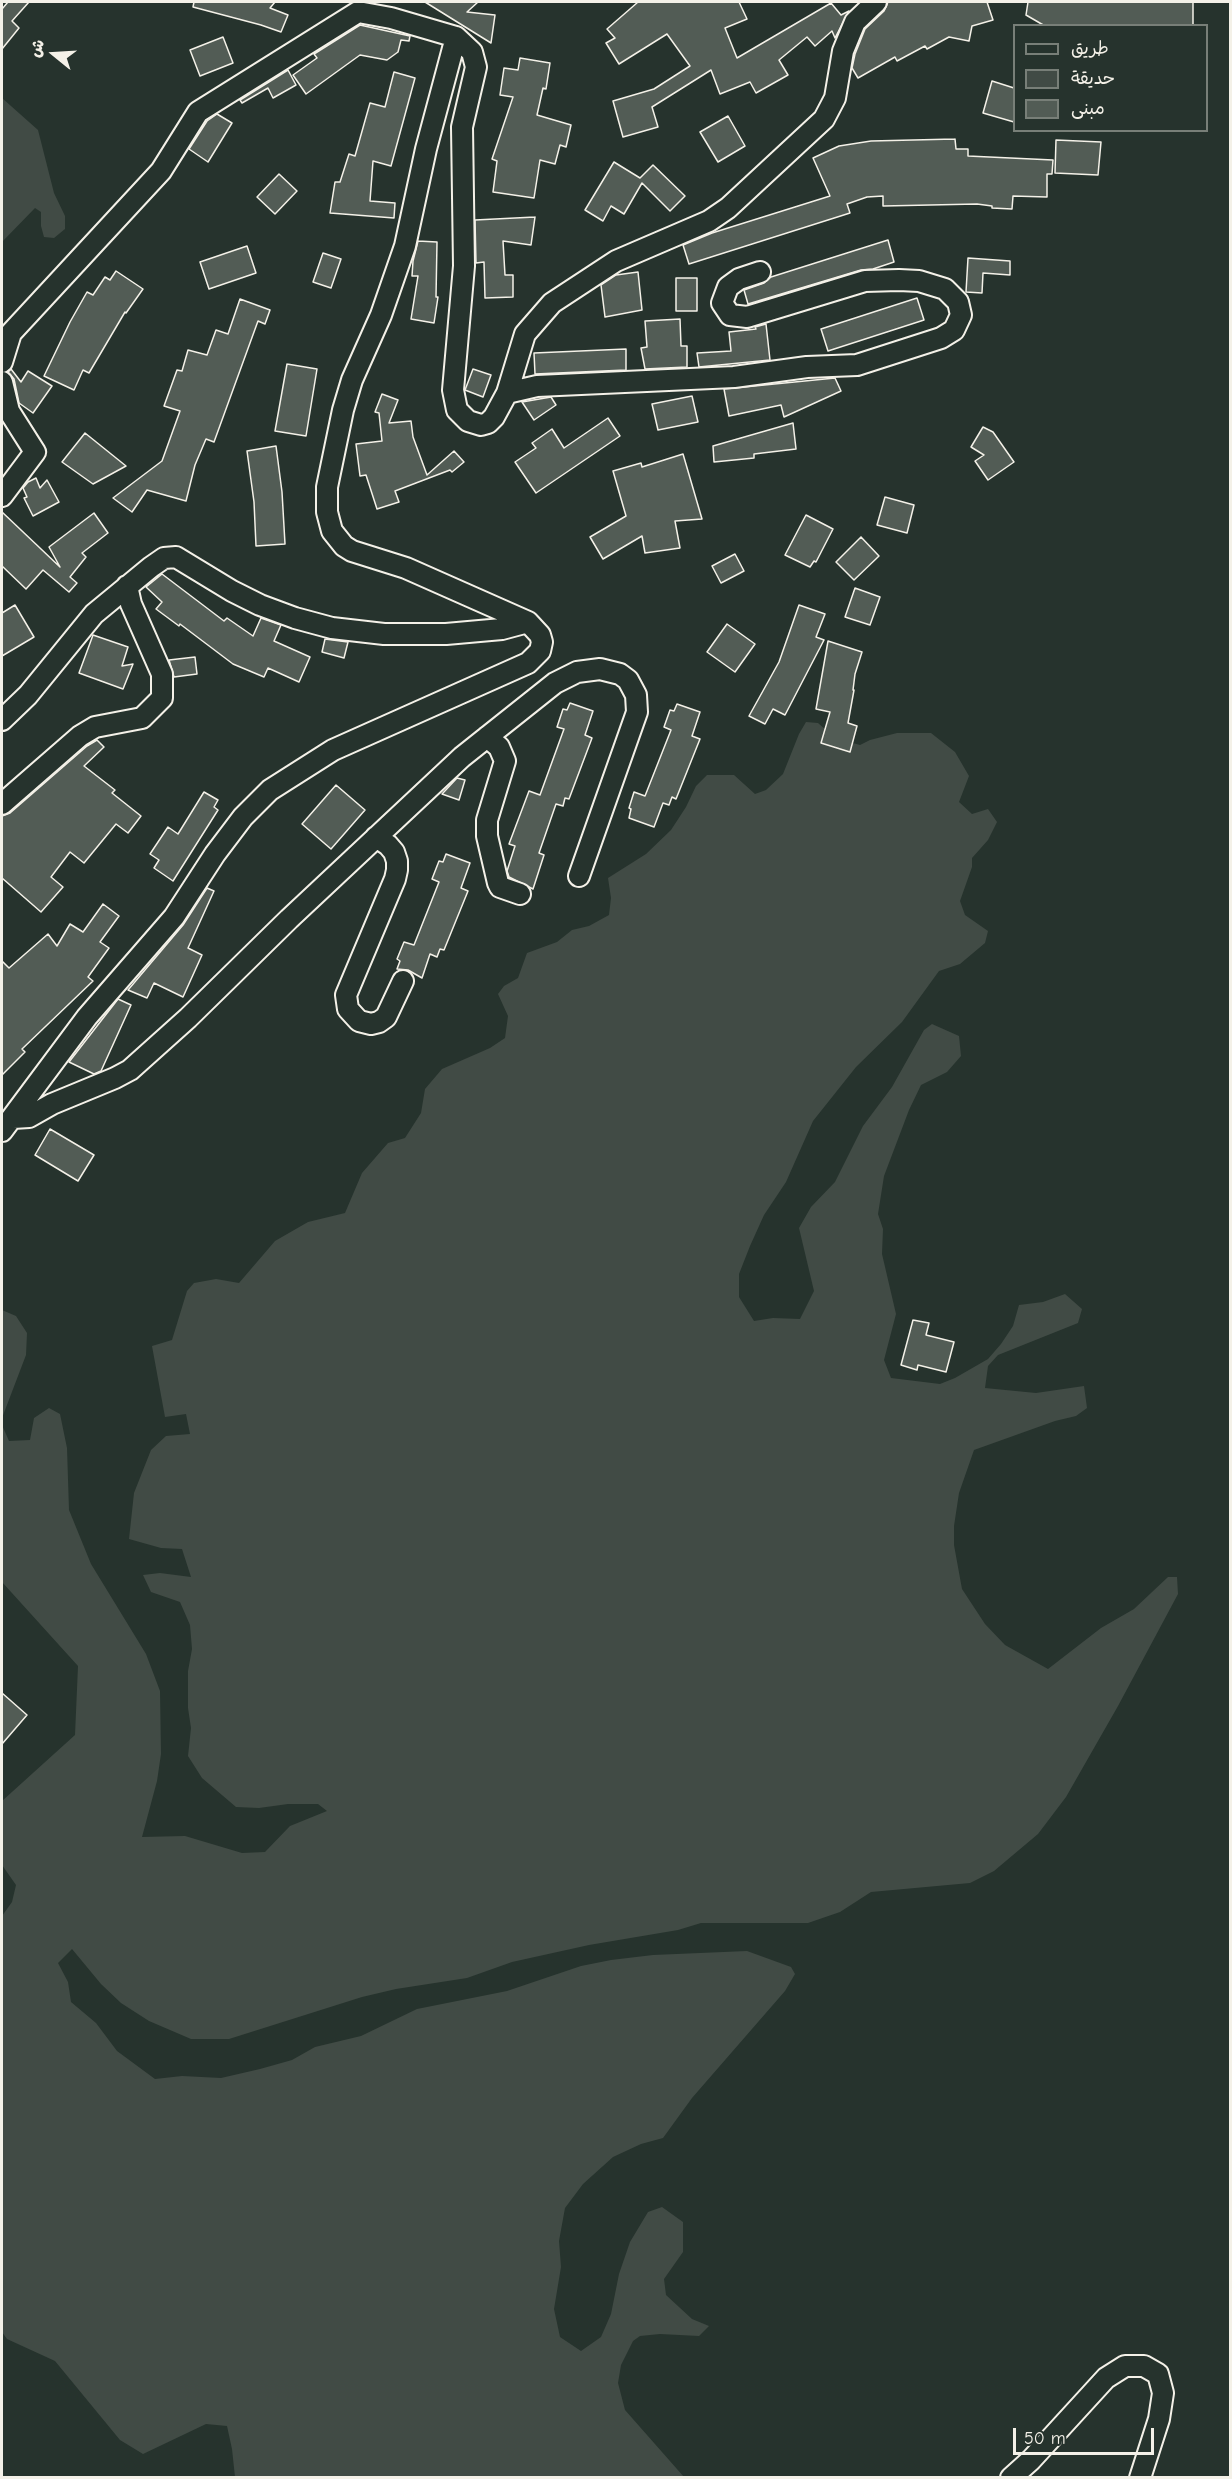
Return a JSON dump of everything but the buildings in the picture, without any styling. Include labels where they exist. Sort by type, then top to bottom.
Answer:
[{"type":"street","points":[[2,362],[11,333],[161,171],[198,112],[352,7],[456,37],[472,52],[476,67],[462,127],[464,266],[454,379],[457,410],[468,421],[482,425],[488,423],[494,417],[507,393],[525,334],[552,303],[616,261],[709,221],[728,208],[824,119],[835,98],[843,51],[855,22],[865,6]]},
{"type":"street","points":[[7,1125],[87,1017],[155,941],[190,895],[243,817],[270,790],[333,750],[528,663],[536,657],[542,642],[540,635],[528,622],[406,568],[352,551],[336,539],[327,512],[327,487],[343,410],[352,381],[381,315],[405,246],[426,149],[456,37]]},
{"type":"street","points":[[507,393],[537,386],[734,377],[807,367],[857,365],[941,338],[954,330],[961,315],[958,302],[945,289],[920,281],[892,280],[857,283],[747,317],[730,315],[722,303],[728,287],[739,279],[760,272]]},
{"type":"street","points":[[2,382],[9,411],[35,452],[2,496]]},
{"type":"street","points":[[2,720],[28,695],[94,614],[164,558],[176,557],[260,605],[332,628],[384,634],[446,634],[502,629],[528,622]]},
{"type":"street","points":[[2,804],[80,736],[95,727],[142,718],[162,698],[162,674],[135,614],[127,586]]},
{"type":"street","points":[[7,1125],[130,1070],[462,757],[555,683],[577,672],[600,669],[620,674],[633,687],[638,712],[579,876]]},
{"type":"street","points":[[487,736],[499,747],[505,761],[487,820],[487,836],[500,887],[520,894]]},
{"type":"street","points":[[375,837],[394,852],[397,870],[346,995],[348,1009],[352,1015],[365,1023],[379,1022],[386,1017],[403,981]]},
{"type":"street","points":[[1011,2478],[1031,2460],[1106,2378],[1125,2366],[1144,2366],[1158,2374],[1163,2393],[1159,2419],[1140,2478]]},
{"type":"green space","points":[[2,98],[38,130],[54,193],[65,216],[65,229],[54,238],[44,237],[41,212],[35,208],[2,242]]},
{"type":"green space","points":[[806,722],[818,723],[835,738],[860,745],[897,733],[931,733],[955,752],[969,776],[959,802],[972,814],[988,809],[997,822],[988,840],[972,858],[972,867],[960,901],[965,915],[988,931],[985,943],[960,964],[939,971],[902,1022],[856,1067],[813,1121],[786,1182],[764,1215],[750,1246],[739,1274],[739,1297],[754,1321],[773,1318],[800,1319],[814,1291],[799,1228],[811,1207],[835,1182],[863,1126],[892,1087],[924,1030],[932,1024],[959,1036],[961,1056],[947,1072],[921,1085],[884,1176],[878,1214],[883,1229],[882,1254],[896,1314],[884,1360],[891,1378],[940,1384],[988,1359],[1013,1326],[1019,1305],[1043,1302],[1065,1294],[1082,1309],[1078,1323],[998,1355],[988,1366],[985,1388],[1036,1393],[1084,1386],[1087,1408],[1076,1416],[1055,1421],[974,1450],[959,1493],[954,1526],[954,1545],[962,1589],[985,1624],[1005,1645],[1048,1669],[1101,1628],[1134,1609],[1168,1577],[1177,1577],[1178,1594],[1066,1797],[1038,1834],[994,1871],[970,1883],[871,1892],[840,1912],[808,1923],[701,1923],[678,1930],[589,1945],[512,1962],[467,1978],[396,1989],[362,1997],[229,2039],[191,2039],[149,2021],[121,2003],[101,1984],[72,1949],[58,1963],[68,1982],[71,2002],[96,2023],[117,2051],[155,2079],[182,2076],[221,2078],[260,2069],[292,2060],[315,2047],[361,2036],[417,2009],[507,1991],[581,1966],[611,1960],[653,1955],[747,1951],[791,1967],[795,1974],[785,1991],[692,2098],[663,2138],[641,2144],[613,2157],[583,2184],[565,2208],[559,2241],[561,2267],[554,2309],[560,2337],[581,2351],[601,2337],[611,2314],[619,2274],[630,2242],[648,2212],[662,2207],[683,2222],[683,2252],[664,2279],[666,2295],[692,2319],[709,2326],[699,2336],[660,2334],[640,2336],[633,2341],[621,2365],[618,2383],[625,2410],[684,2477],[235,2477],[227,2426],[206,2424],[143,2454],[120,2440],[55,2361],[7,2339],[2,2332],[2,1916],[12,1902],[16,1885],[2,1865],[2,1801],[75,1735],[78,1666],[2,1582],[2,1425],[9,1441],[30,1440],[34,1418],[49,1408],[60,1414],[67,1448],[69,1510],[91,1564],[146,1654],[160,1691],[161,1754],[157,1781],[142,1837],[185,1836],[242,1853],[265,1852],[290,1826],[327,1811],[318,1804],[288,1804],[259,1808],[236,1807],[202,1778],[188,1756],[191,1728],[188,1708],[188,1671],[192,1649],[190,1625],[180,1602],[151,1592],[143,1575],[160,1573],[191,1577],[182,1549],[161,1548],[129,1539],[134,1493],[151,1450],[166,1436],[190,1434],[186,1414],[165,1417],[152,1346],[172,1340],[187,1291],[194,1283],[216,1279],[239,1283],[275,1241],[308,1222],[345,1213],[362,1173],[388,1143],[405,1138],[421,1113],[425,1089],[442,1069],[490,1048],[505,1038],[508,1016],[498,994],[504,986],[518,978],[527,953],[557,942],[572,930],[589,926],[609,915],[611,898],[608,878],[646,854],[671,830],[696,786],[707,775],[734,775],[755,794],[766,790],[783,774]]},
{"type":"green space","points":[[2,1310],[16,1316],[27,1333],[26,1355],[2,1418]]}]
